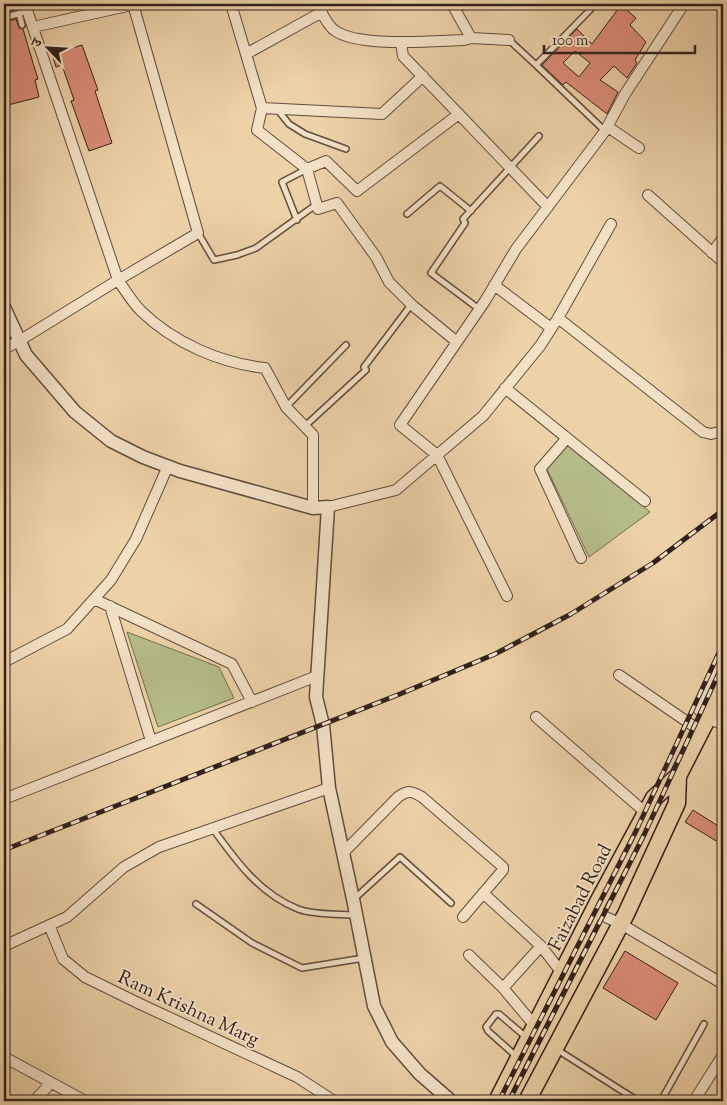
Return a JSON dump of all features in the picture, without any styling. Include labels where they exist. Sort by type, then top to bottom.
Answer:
[{"type":"main road","name":"Faizabad Road","points":[[497,1101],[593,911],[654,798],[678,776],[715,720],[723,688]]},
{"type":"main road","points":[[527,1101],[621,924],[677,803],[678,776]]},
{"type":"street","points":[[4,348],[19,341],[198,233],[135,4],[28,26]]},
{"type":"street","points":[[231,4],[262,108],[257,130],[307,169],[318,209],[337,203],[376,258],[389,282],[412,305],[456,342]]},
{"type":"street","points":[[452,4],[471,38]]},
{"type":"street","points":[[506,596],[437,455],[400,425],[479,309],[516,249],[607,129],[625,94],[684,4]]},
{"type":"street","points":[[246,54],[320,8],[333,30],[352,39],[401,42],[464,40],[471,38],[509,40]]},
{"type":"street","points":[[24,9],[28,26],[118,280],[140,310],[167,332],[202,352],[243,366],[266,368],[286,407],[313,434],[313,508]]},
{"type":"street","points":[[401,42],[403,56],[548,207]]},
{"type":"street","points":[[262,108],[382,114],[423,76]]},
{"type":"street","points":[[307,169],[326,160],[357,191],[459,114]]},
{"type":"street","points":[[607,129],[639,148]]},
{"type":"street","points":[[648,195],[723,262]]},
{"type":"street","points":[[4,307],[26,355],[76,412],[111,441],[143,458],[168,466],[313,508],[328,508],[396,490],[483,416],[540,346],[611,224]]},
{"type":"street","points":[[712,252],[723,238]]},
{"type":"street","points":[[494,285],[551,328]]},
{"type":"street","points":[[558,318],[703,432],[711,434],[723,431]]},
{"type":"street","points":[[505,388],[645,501]]},
{"type":"street","points":[[567,438],[540,469],[582,558]]},
{"type":"street","points":[[4,662],[67,629],[111,580],[136,539],[168,466]]},
{"type":"street","points":[[328,508],[316,697],[323,725],[329,788],[354,899],[374,1006],[392,1042],[420,1074],[451,1101]]},
{"type":"street","points":[[94,599],[232,664],[252,702]]},
{"type":"street","points":[[110,606],[151,742]]},
{"type":"street","points":[[715,720],[699,710],[723,659]]},
{"type":"street","points":[[619,675],[715,720]]},
{"type":"street","points":[[4,799],[318,676]]},
{"type":"street","points":[[536,717],[646,813]]},
{"type":"street","points":[[4,946],[67,917],[124,867],[159,847],[329,788]]},
{"type":"street","points":[[343,853],[398,797],[405,792],[413,791],[503,867],[503,870],[463,917]]},
{"type":"street","points":[[483,893],[541,946],[562,973]]},
{"type":"street","points":[[593,911],[621,924],[723,984]]},
{"type":"street","name":"Ram Krishna Marg","points":[[49,925],[63,959],[85,977],[138,1004],[297,1078],[334,1101]]},
{"type":"street","points":[[503,988],[541,946]]},
{"type":"street","points":[[469,955],[503,988],[532,1033]]},
{"type":"street","points":[[694,1101],[723,1055]]},
{"type":"street","points":[[4,1057],[85,1101]]},
{"type":"street","points":[[34,1101],[51,1083]]},
{"type":"lane","points":[[536,65],[590,10],[586,4]]},
{"type":"lane","points":[[4,18],[24,9]]},
{"type":"lane","points":[[509,40],[607,129]]},
{"type":"lane","points":[[277,108],[288,124],[297,130],[330,145],[346,149]]},
{"type":"lane","points":[[479,309],[432,272],[465,222],[463,219],[539,136]]},
{"type":"lane","points":[[296,220],[282,182],[307,169]]},
{"type":"lane","points":[[407,214],[440,186],[470,211]]},
{"type":"lane","points":[[198,233],[214,260],[237,256],[256,248],[317,204]]},
{"type":"lane","points":[[305,426],[366,370],[364,367],[412,305]]},
{"type":"lane","points":[[286,407],[346,345]]},
{"type":"lane","points":[[212,828],[238,863],[265,890],[299,909],[357,915]]},
{"type":"lane","points":[[354,899],[400,857],[451,903]]},
{"type":"lane","points":[[196,904],[252,942],[302,968],[365,958]]},
{"type":"lane","points":[[519,1059],[486,1027],[496,1014],[499,1014],[532,1033]]},
{"type":"lane","points":[[656,1101],[662,1099],[704,1024]]},
{"type":"lane","points":[[555,1049],[638,1101]]},
{"type":"green space","points":[[569,443],[650,512],[589,557],[547,469]]},
{"type":"green space","points":[[127,632],[219,667],[234,698],[158,727]]},
{"type":"building","points":[[4,4],[15,4],[16,9],[4,14]]},
{"type":"building","points":[[621,5],[636,18],[630,25],[646,42],[635,60],[637,63],[627,78],[614,66],[600,80],[618,92],[607,114],[566,82],[563,85],[542,65],[577,29],[592,44]],"holes":[[[575,51],[590,63],[579,77],[563,63]]]},
{"type":"building","points":[[16,19],[19,28],[23,29],[38,79],[35,80],[39,97],[8,105],[4,92],[4,22]]},
{"type":"building","points":[[82,45],[98,90],[95,91],[112,143],[89,151],[71,101],[74,100],[62,65],[56,67],[52,54]]},
{"type":"building","points":[[693,810],[723,829],[718,842],[685,822]]},
{"type":"building","points":[[625,951],[678,983],[656,1020],[603,988]]},
{"type":"railway","points":[[4,850],[400,694],[495,654],[571,614],[653,563],[723,510]]},
{"type":"railway","points":[[499,1101],[636,831],[723,644]]},
{"type":"railway","points":[[509,1101],[644,835],[723,664]]}]
